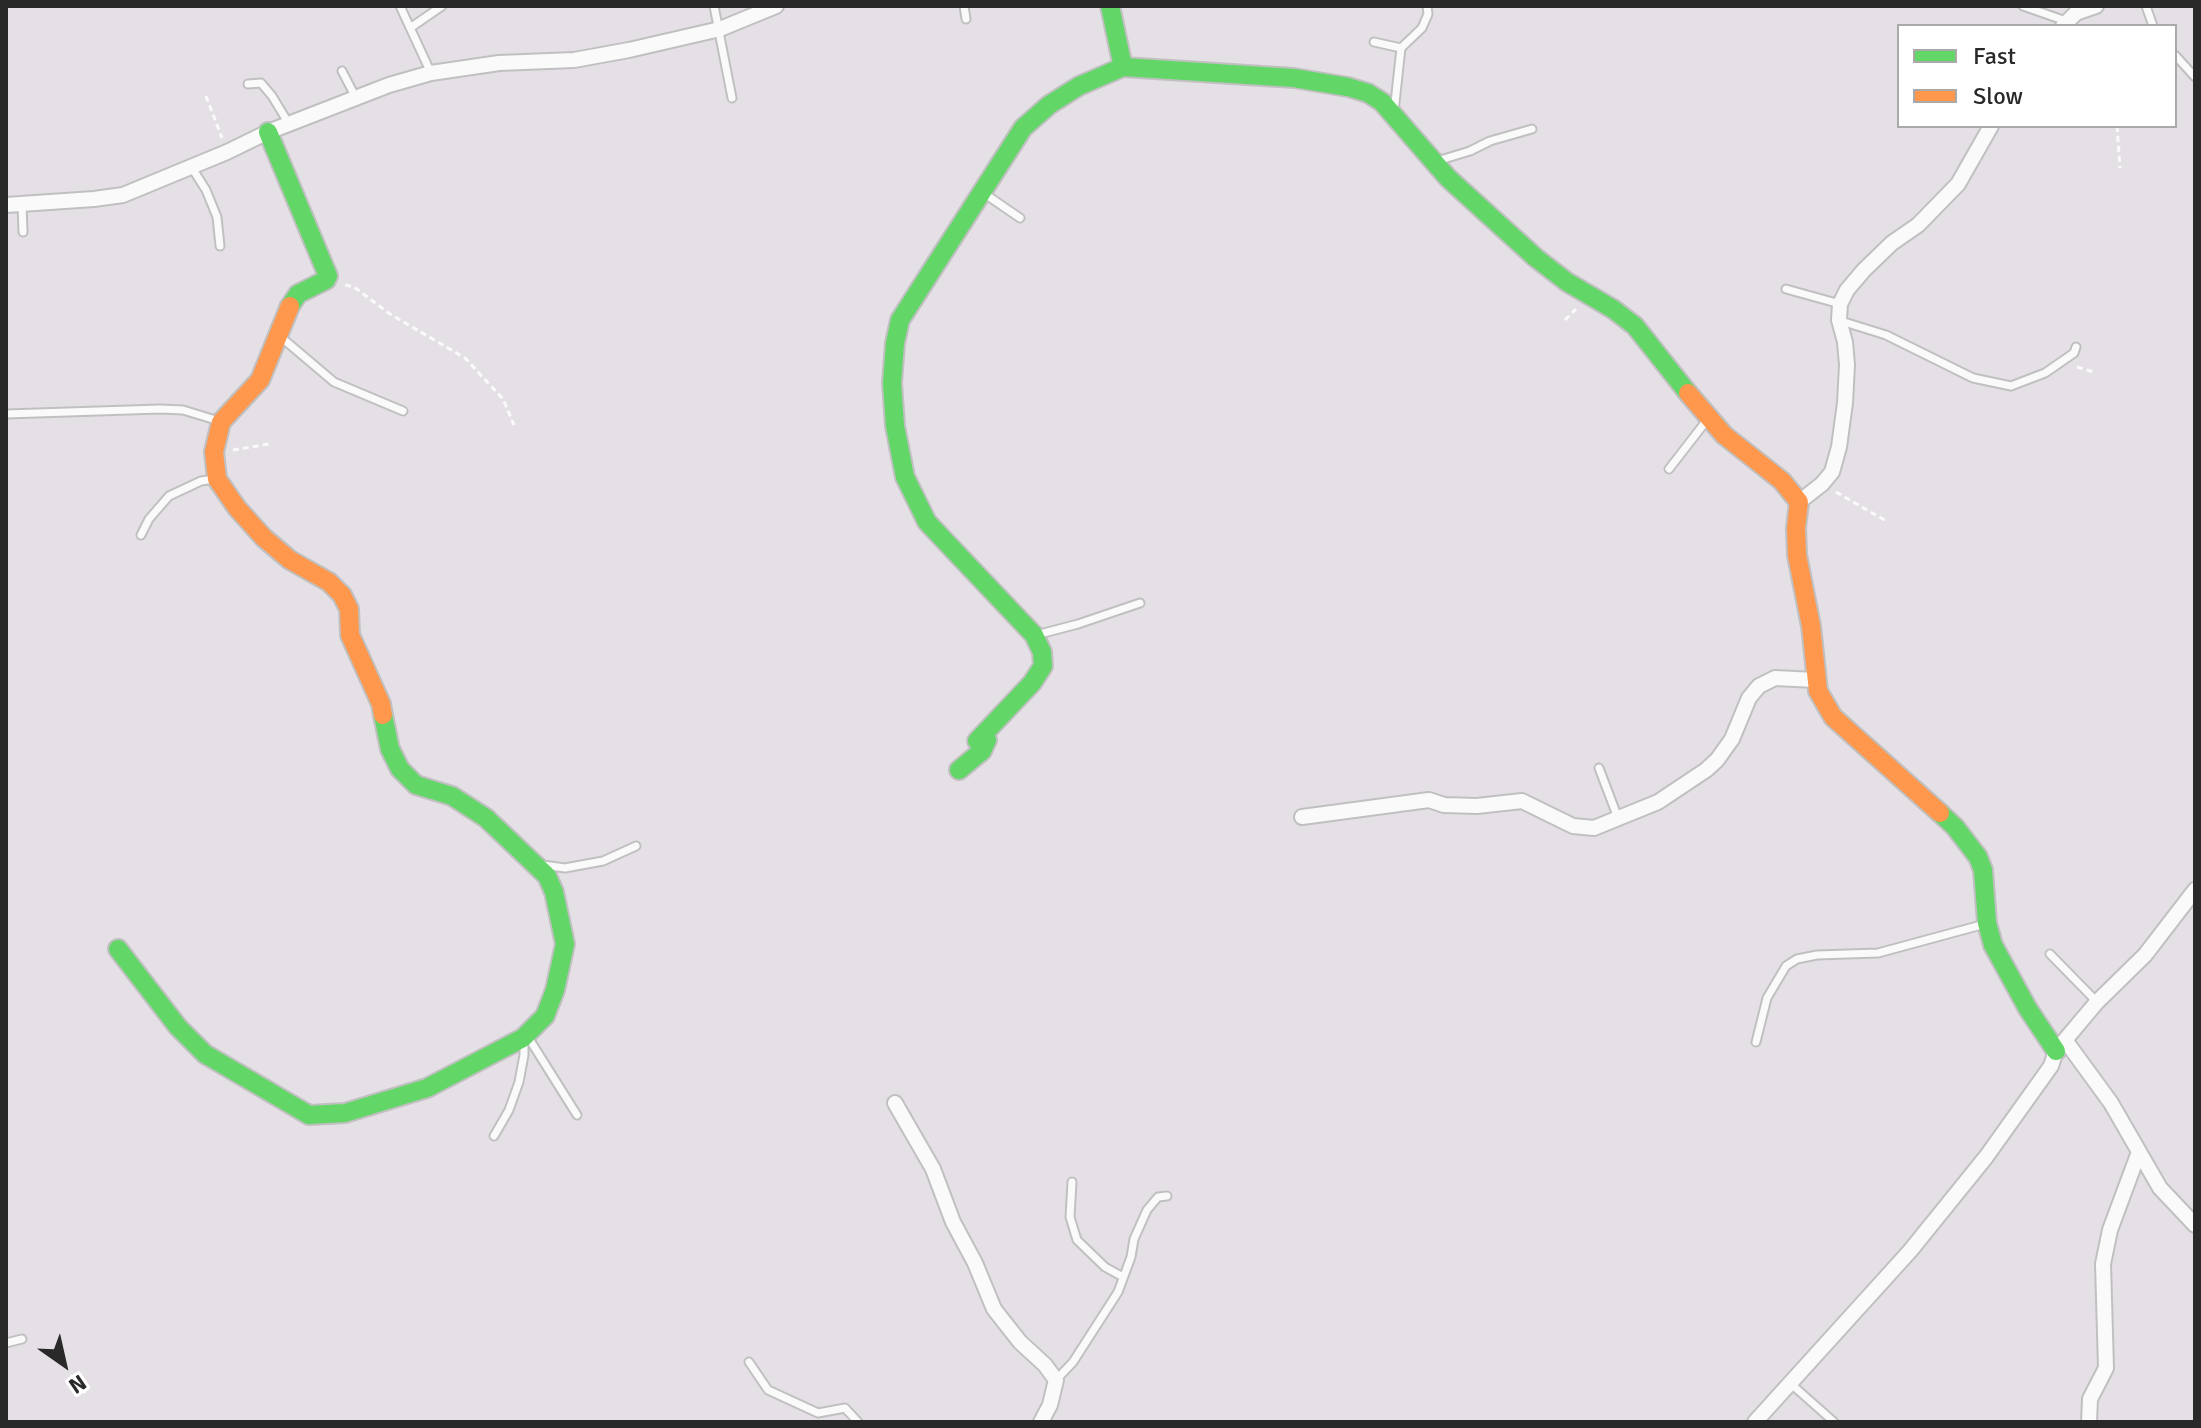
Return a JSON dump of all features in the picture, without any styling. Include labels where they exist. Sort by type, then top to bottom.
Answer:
[{"type":"street","points":[[6,205],[123,195],[192,168],[268,132],[431,73],[499,63],[574,60],[720,29],[776,6]]},
{"type":"street","points":[[1110,6],[1123,67]]},
{"type":"street","points":[[2066,24],[2076,13],[2096,6]]},
{"type":"street","points":[[959,770],[982,751],[987,740],[977,741],[1032,683],[1043,666],[1042,652],[1034,635],[927,522],[905,477],[895,426],[892,383],[900,320],[1023,128],[1049,105],[1079,86],[1123,67],[1294,78],[1368,93],[1393,114],[1448,178],[1536,258],[1635,326],[1724,435],[1782,481],[1799,502]]},
{"type":"street","points":[[1990,128],[1958,184],[1918,225],[1892,243],[1864,270],[1840,304],[1839,320],[1845,342],[1845,403],[1835,460],[1832,472],[1822,484],[1799,502],[1796,528],[1797,555],[1811,626],[1815,680],[1833,717],[1955,827],[1970,845],[1983,870],[1987,923],[1993,945],[2028,1009],[2111,1103],[2170,1201],[2195,1225]]},
{"type":"street","points":[[118,949],[178,1027],[205,1054],[309,1115],[345,1113],[427,1088],[525,1037],[545,1016],[555,990],[565,944],[554,892],[547,876],[486,818],[452,796],[416,785],[400,769],[390,749],[381,704],[350,635],[349,609],[342,595],[329,582],[290,560],[264,538],[237,508],[217,479],[214,452],[221,422],[260,380],[271,358],[277,334],[298,294],[326,280],[326,271],[268,132]]},
{"type":"street","points":[[1302,817],[1429,800],[1444,805],[1477,806],[1522,801],[1582,828],[1594,828],[1658,802],[1685,786],[1717,760],[1732,739],[1749,698],[1759,686],[1775,678],[1815,680]]},
{"type":"street","points":[[1755,1422],[1910,1251],[1986,1157],[2051,1066],[2061,1046],[2097,1002],[2145,955],[2195,890]]},
{"type":"street","points":[[895,1103],[933,1169],[953,1222],[975,1263],[994,1309],[1056,1380],[1050,1405],[1041,1422]]},
{"type":"street","points":[[2089,1422],[2090,1399],[2106,1368],[2103,1264],[2110,1230],[2139,1152]]},
{"type":"lane","points":[[400,6],[431,73]]},
{"type":"lane","points":[[410,28],[442,6]]},
{"type":"lane","points":[[714,6],[732,98]]},
{"type":"lane","points":[[964,6],[966,19]]},
{"type":"lane","points":[[1393,114],[1401,48],[1422,28],[1428,14],[1427,6]]},
{"type":"lane","points":[[2023,6],[2066,24]]},
{"type":"lane","points":[[1374,42],[1401,48]]},
{"type":"lane","points":[[2177,57],[2195,77]]},
{"type":"lane","points":[[342,71],[356,98]]},
{"type":"lane","points":[[248,84],[261,83],[289,124]]},
{"type":"lane","points":[[1435,162],[1532,129]]},
{"type":"lane","points":[[192,168],[206,190],[217,217],[220,246]]},
{"type":"lane","points":[[983,193],[1020,218]]},
{"type":"lane","points":[[22,204],[23,232]]},
{"type":"lane","points":[[1786,289],[1840,304]]},
{"type":"lane","points":[[1839,320],[1886,335],[1955,371],[2002,386],[2011,386],[2045,373],[2074,353],[2076,347]]},
{"type":"lane","points":[[277,334],[334,382],[403,411]]},
{"type":"lane","points":[[6,414],[160,409],[196,412],[221,422]]},
{"type":"lane","points":[[1669,469],[1709,418]]},
{"type":"lane","points":[[141,535],[149,519],[169,496],[201,481],[217,479]]},
{"type":"lane","points":[[1034,635],[1057,631],[1140,603]]},
{"type":"lane","points":[[1599,768],[1618,818]]},
{"type":"lane","points":[[536,865],[565,868],[603,861],[636,846]]},
{"type":"lane","points":[[1756,1042],[1767,998],[1786,966],[1797,959],[1817,955],[1878,953],[1987,923]]},
{"type":"lane","points":[[2050,954],[2097,1002]]},
{"type":"lane","points":[[525,1037],[577,1115]]},
{"type":"lane","points":[[494,1136],[509,1110],[519,1082],[525,1037]]},
{"type":"lane","points":[[1072,1182],[1070,1217],[1077,1240],[1105,1267],[1123,1277]]},
{"type":"lane","points":[[1056,1380],[1073,1362],[1108,1311],[1147,1210],[1158,1197],[1167,1196]]},
{"type":"lane","points":[[6,1343],[22,1339]]},
{"type":"lane","points":[[749,1362],[768,1390],[818,1413],[845,1408],[858,1422]]},
{"type":"lane","points":[[1789,1382],[1834,1422]]},
{"type":"path","points":[[206,96],[227,152]]},
{"type":"path","points":[[2117,128],[2120,168]]},
{"type":"path","points":[[326,280],[354,287],[390,314],[465,358],[503,399],[514,425]]},
{"type":"path","points":[[214,452],[269,444]]},
{"type":"path","points":[[1822,484],[1888,522]]},
{"type":"traffic: fast","points":[[1110,6],[1123,67],[1294,78],[1348,87],[1368,93],[1382,102],[1448,178],[1536,258],[1635,326],[1688,393]]},
{"type":"traffic: fast","points":[[959,770],[982,751],[987,740],[977,741],[1032,683],[1043,666],[1042,652],[1034,635],[927,522],[905,477],[895,426],[892,383],[900,320],[1023,128],[1049,105],[1079,86],[1123,67]]},
{"type":"traffic: fast","points":[[268,132],[328,276],[326,280],[298,294],[290,306]]},
{"type":"traffic: fast","points":[[118,949],[178,1027],[205,1054],[309,1115],[345,1113],[427,1088],[523,1038],[545,1016],[555,990],[565,944],[554,892],[547,876],[486,818],[452,796],[416,785],[400,769],[390,749],[383,715]]},
{"type":"traffic: fast","points":[[1940,813],[1978,857],[1983,870],[1987,923],[1993,945],[2028,1009],[2056,1051]]},
{"type":"traffic: slow","points":[[290,306],[260,380],[221,422],[214,452],[217,479],[237,508],[264,538],[290,560],[329,582],[342,595],[349,609],[350,635],[383,715]]},
{"type":"traffic: slow","points":[[1688,393],[1724,435],[1782,481],[1799,502],[1797,555],[1811,626],[1818,691],[1833,717],[1940,813]]}]
